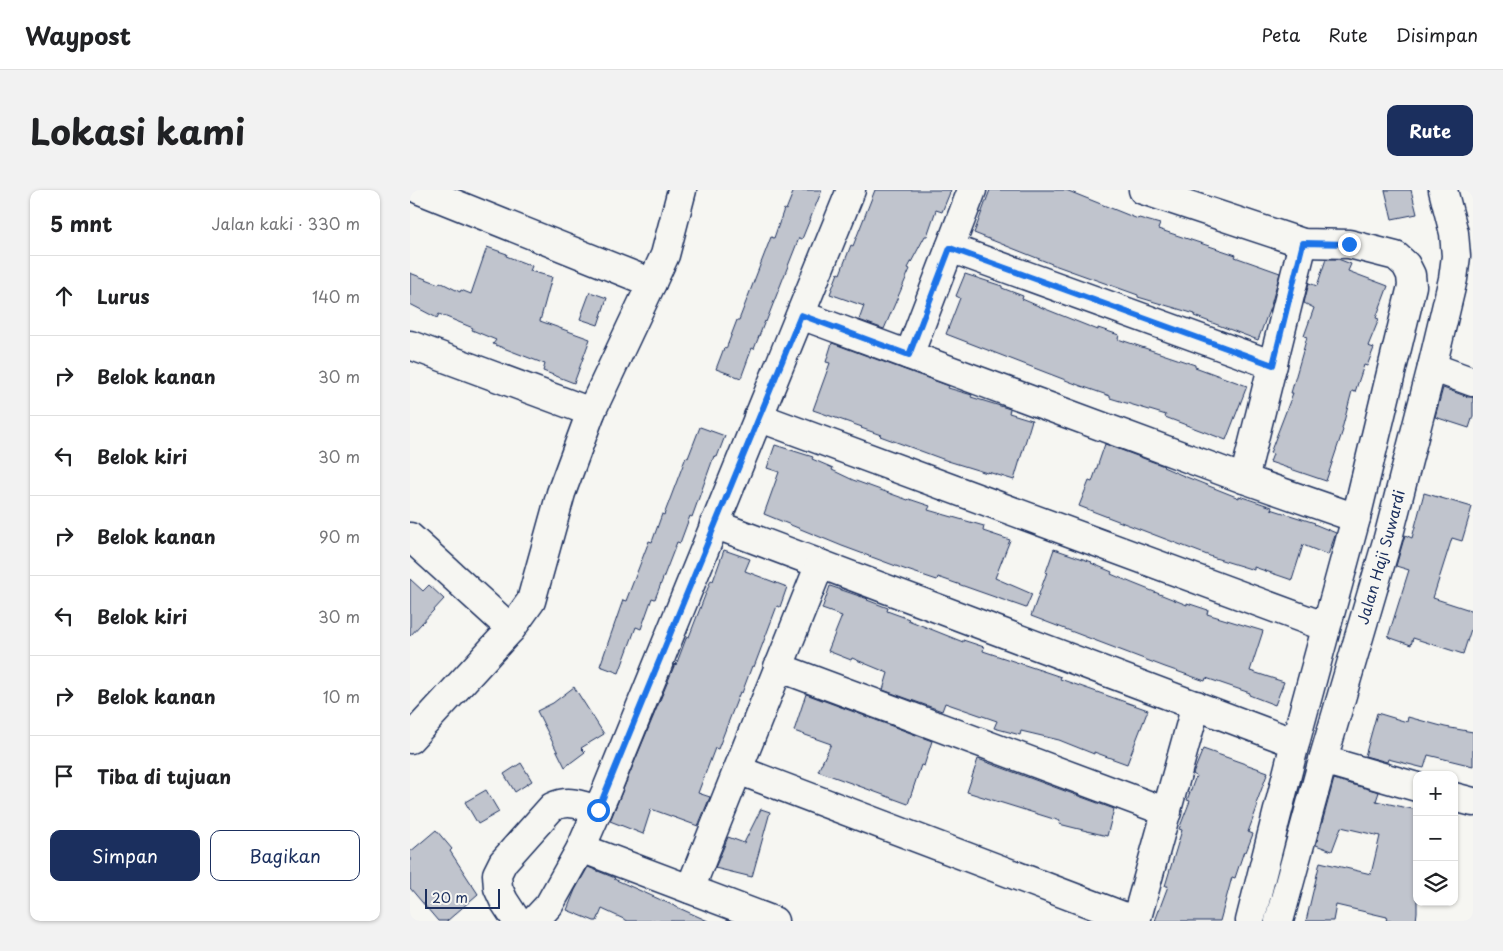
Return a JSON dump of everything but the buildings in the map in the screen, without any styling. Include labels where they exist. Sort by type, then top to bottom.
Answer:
[{"type":"street","points":[[420,190],[652,283]]},
{"type":"street","points":[[410,739],[511,629],[532,601],[561,493],[590,412],[665,255],[682,190]]},
{"type":"street","points":[[534,921],[549,905],[581,848],[598,810],[851,190]]},
{"type":"street","points":[[909,355],[972,190]]},
{"type":"street","points":[[1143,190],[1303,243],[1349,244],[1396,256],[1406,265],[1411,275],[1412,286],[1356,518],[1295,743],[1250,921]]},
{"type":"street","name":"Jalan Haji Suwardi","points":[[1279,921],[1323,760],[1388,538],[1453,279],[1456,256],[1454,233],[1443,190]]},
{"type":"street","points":[[1244,479],[1303,243]]},
{"type":"street","points":[[950,248],[1273,365]]},
{"type":"street","points":[[801,315],[1244,479],[1356,518]]},
{"type":"street","points":[[410,345],[590,412]]},
{"type":"street","points":[[1432,368],[1473,382]]},
{"type":"street","points":[[758,417],[1326,627]]},
{"type":"street","points":[[714,524],[1295,743]]},
{"type":"street","points":[[410,538],[511,629]]},
{"type":"street","points":[[690,889],[820,564]]},
{"type":"street","points":[[778,667],[1167,812]]},
{"type":"street","points":[[738,770],[1136,921],[1196,705]]},
{"type":"street","points":[[1323,760],[1413,786]]},
{"type":"street","points":[[1458,798],[1473,802]]},
{"type":"street","points":[[518,921],[504,901],[498,888],[497,874],[503,862],[552,807],[561,802],[570,802],[598,810]]},
{"type":"street","points":[[581,848],[774,921]]},
{"type":"route","points":[[598,810],[801,315],[909,355],[950,248],[1273,365],[1303,243],[1349,244]]}]
